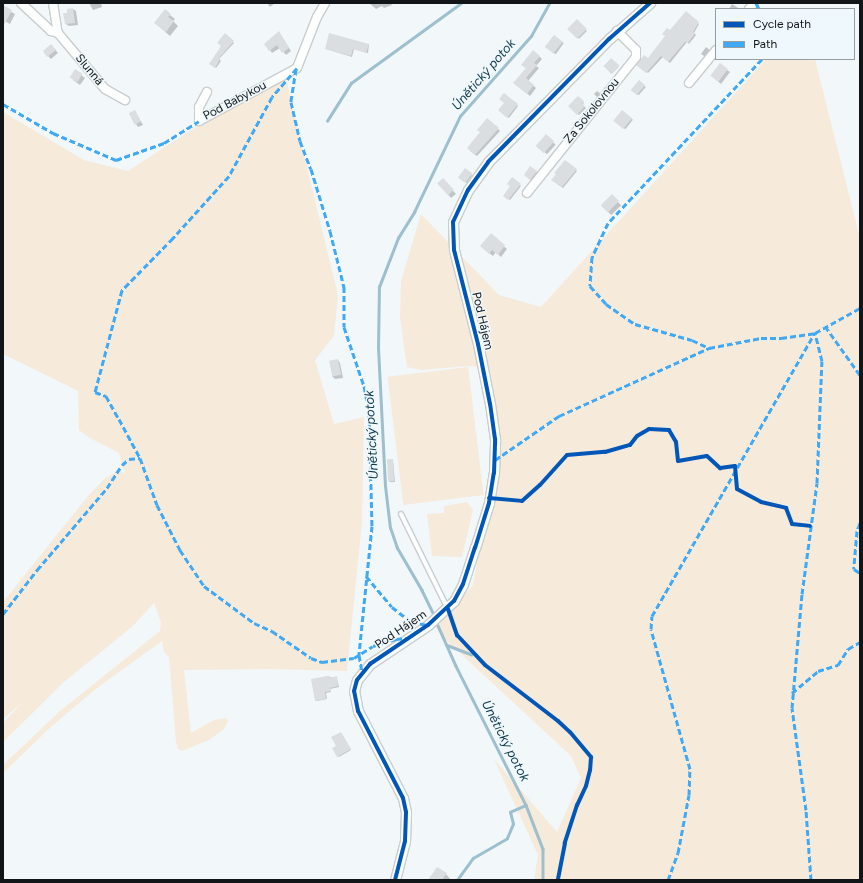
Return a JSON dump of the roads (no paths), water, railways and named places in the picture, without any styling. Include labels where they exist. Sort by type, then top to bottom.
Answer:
[{"type":"street","name":"Slunná","points":[[21,3],[50,31],[58,33],[105,89],[125,100]]},
{"type":"street","points":[[54,3],[58,33]]},
{"type":"street","name":"Pod Babykou","points":[[207,92],[199,108],[200,121],[297,68],[317,17],[325,3]]},
{"type":"street","name":"Pod Hájem","points":[[395,880],[405,841],[406,812],[399,786],[358,711],[354,691],[357,680],[363,670],[376,659],[428,625],[444,612],[459,592],[489,503],[496,454],[490,404],[478,344],[453,243],[453,222],[468,190],[484,167],[617,31],[650,3]]},
{"type":"street","name":"Za Sokolovnou","points":[[526,193],[636,57],[636,50],[617,31]]},
{"type":"street","points":[[689,83],[715,51]]},
{"type":"lane","points":[[401,514],[444,612]]},
{"type":"waterway","points":[[327,121],[351,83],[461,3]]},
{"type":"waterway","name":"Únětický potok","points":[[434,616],[422,591],[397,548],[390,528],[385,486],[378,348],[379,287],[398,238],[414,212],[460,116],[531,36],[549,3]]},
{"type":"waterway","name":"Únětický potok","points":[[436,621],[456,666],[526,805],[543,849],[543,880]]},
{"type":"waterway","points":[[447,645],[471,654]]},
{"type":"waterway","points":[[457,880],[473,858],[507,838],[513,824],[510,812],[526,805]]}]
